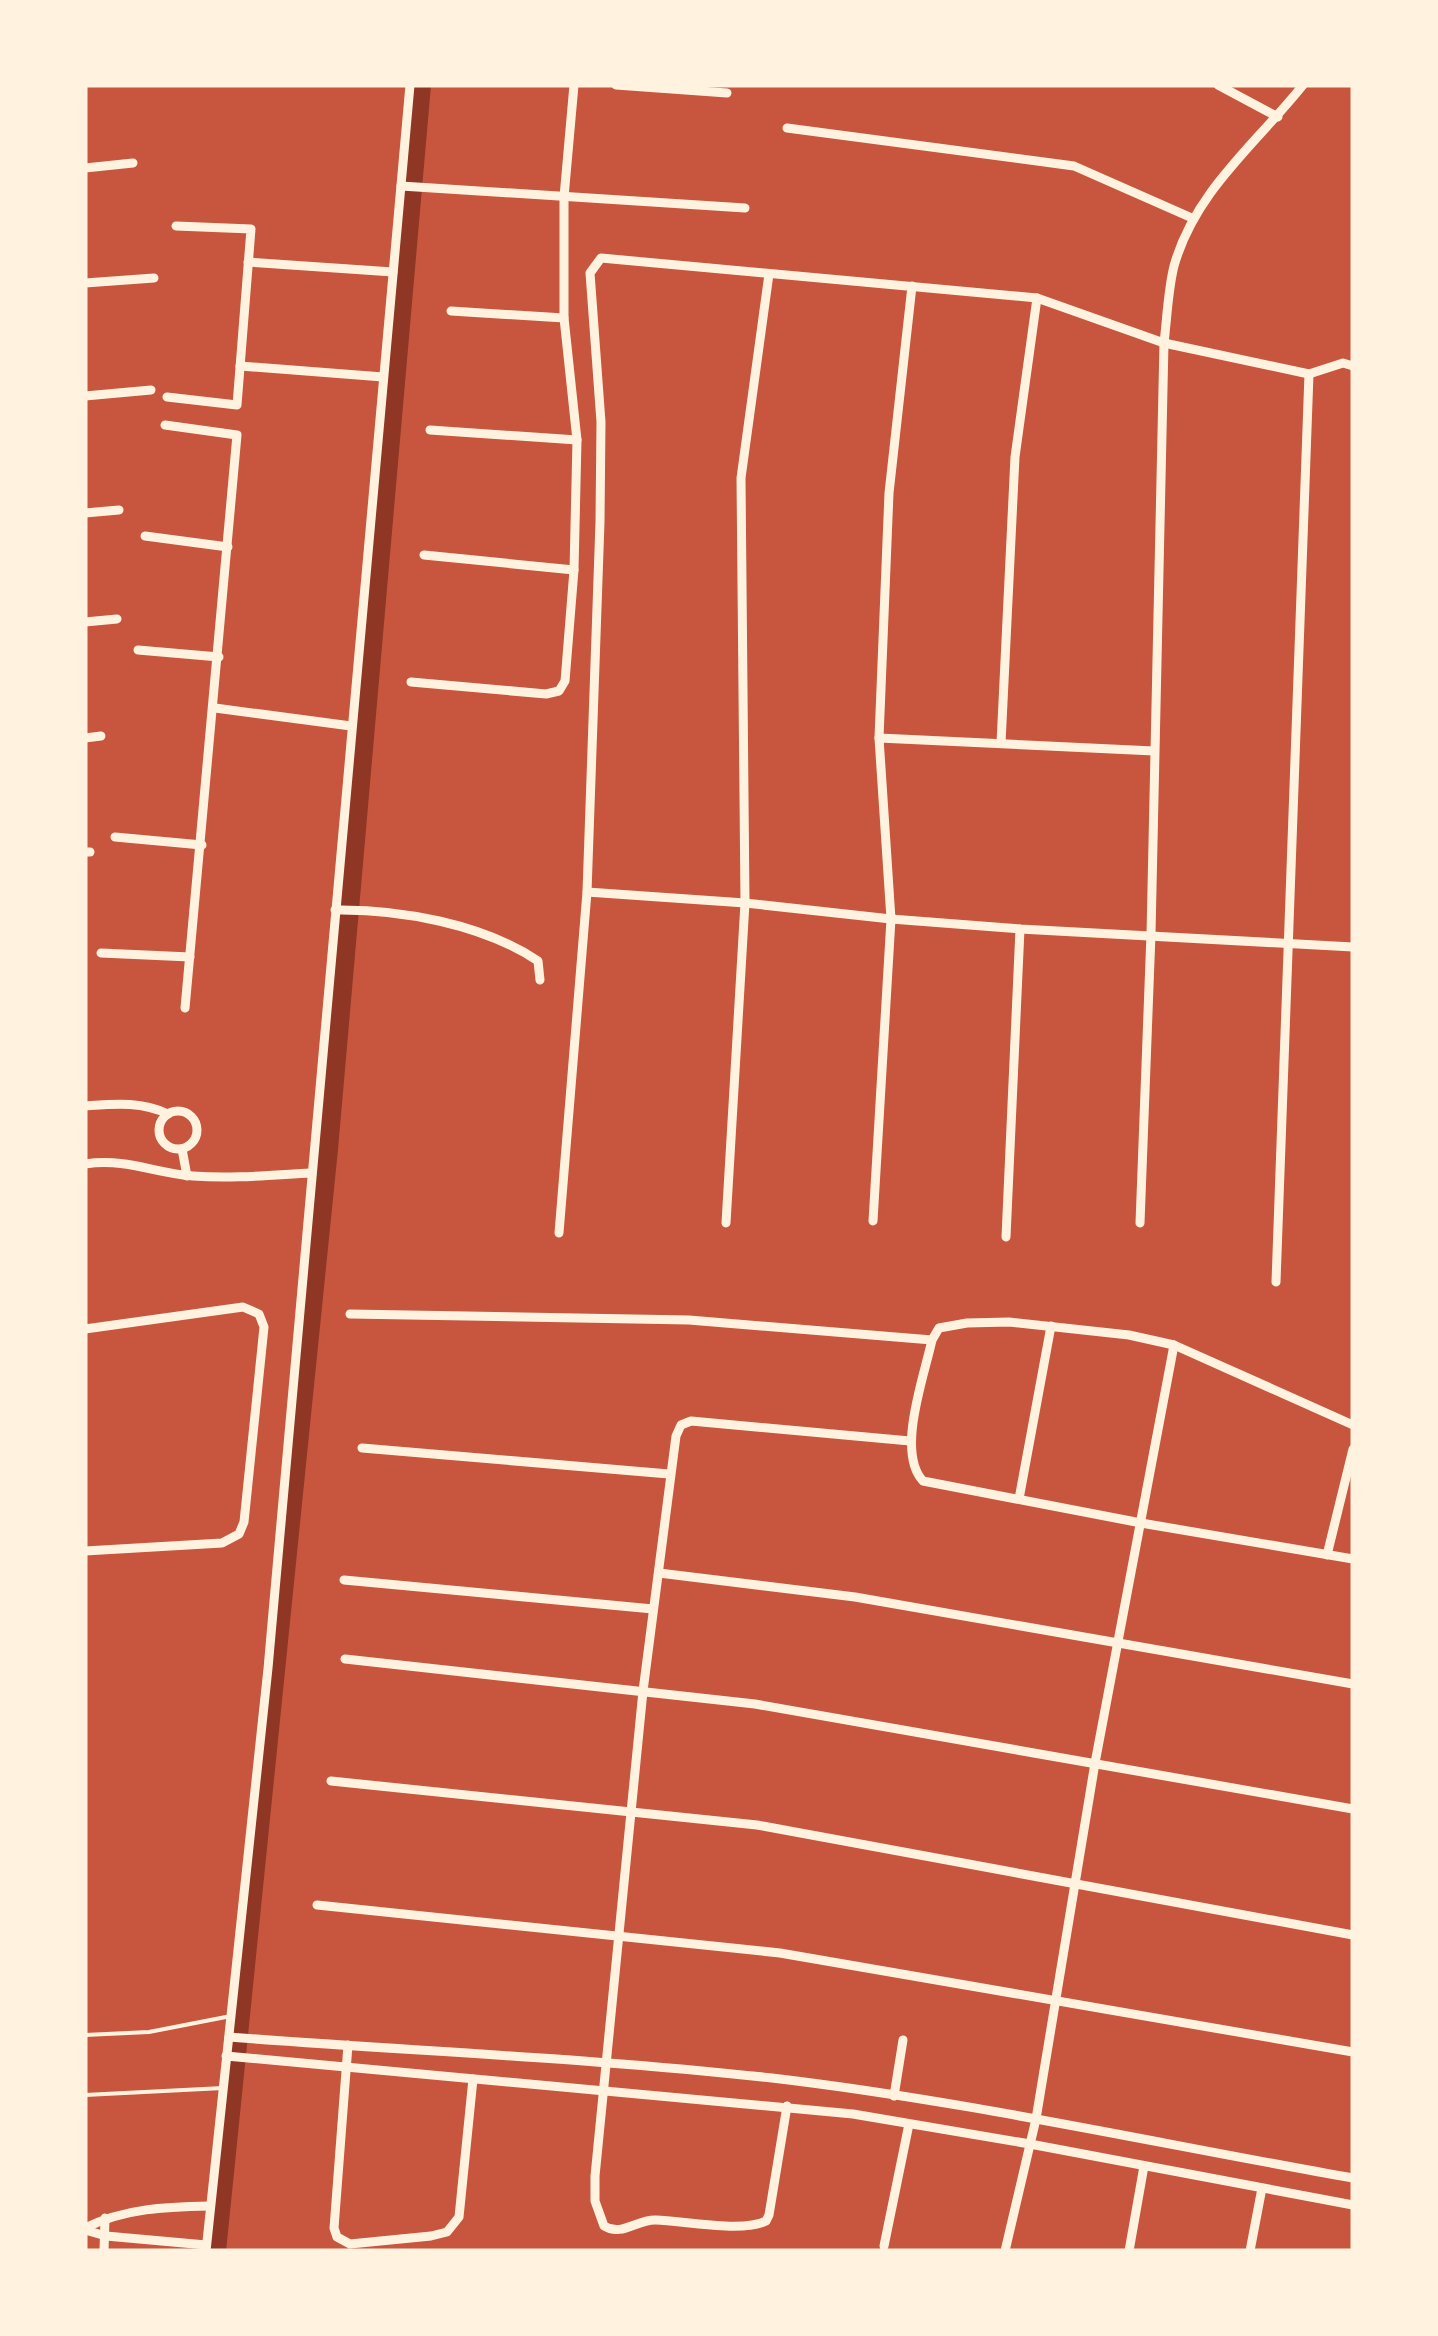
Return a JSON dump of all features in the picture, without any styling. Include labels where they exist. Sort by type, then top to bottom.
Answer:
[{"type":"street","points":[[85,2228],[106,2236],[206,2248],[268,1668],[410,85]]},
{"type":"street","points":[[411,682],[546,694],[559,692],[565,681],[574,570],[578,440],[564,318],[564,197],[574,85]]},
{"type":"street","points":[[616,85],[727,93]]},
{"type":"street","points":[[1218,85],[1278,117]]},
{"type":"street","points":[[1140,1223],[1151,934],[1164,343],[1174,267],[1192,218],[1230,166],[1303,85]]},
{"type":"street","points":[[786,128],[1074,166],[1192,218]]},
{"type":"street","points":[[85,168],[133,163]]},
{"type":"street","points":[[400,186],[745,208]]},
{"type":"street","points":[[167,397],[237,405],[251,229],[176,226]]},
{"type":"street","points":[[559,1233],[587,892],[601,422],[590,273],[600,258],[1037,298],[1164,343],[1309,374],[1343,363],[1353,366]]},
{"type":"street","points":[[248,262],[393,272]]},
{"type":"street","points":[[726,1223],[745,903],[741,478],[769,274]]},
{"type":"street","points":[[85,283],[154,278]]},
{"type":"street","points":[[873,1221],[891,920],[878,738],[889,493],[912,286]]},
{"type":"street","points":[[1001,743],[1015,457],[1037,298]]},
{"type":"street","points":[[451,311],[564,318]]},
{"type":"street","points":[[240,366],[383,377]]},
{"type":"street","points":[[1276,1282],[1309,374]]},
{"type":"street","points":[[85,396],[150,390]]},
{"type":"street","points":[[165,425],[237,435],[185,1008]]},
{"type":"street","points":[[430,430],[578,440]]},
{"type":"street","points":[[85,513],[119,510]]},
{"type":"street","points":[[145,536],[228,547]]},
{"type":"street","points":[[424,555],[574,570]]},
{"type":"street","points":[[85,622],[117,619]]},
{"type":"street","points":[[138,650],[219,657]]},
{"type":"street","points":[[215,708],[351,726]]},
{"type":"street","points":[[85,738],[101,736]]},
{"type":"street","points":[[878,738],[1154,751]]},
{"type":"street","points":[[115,838],[202,846]]},
{"type":"street","points":[[587,892],[745,903],[891,920],[1353,947]]},
{"type":"street","points":[[334,910],[418,916],[466,929],[528,954],[538,961],[540,980]]},
{"type":"street","points":[[1006,1237],[1020,929]]},
{"type":"street","points":[[101,953],[190,957]]},
{"type":"street","points":[[85,1106],[132,1104],[151,1106],[168,1114],[188,1113],[196,1123],[193,1142],[182,1148],[169,1146],[160,1137],[160,1124],[168,1114]]},
{"type":"street","points":[[182,1148],[187,1176]]},
{"type":"street","points":[[85,1164],[122,1162],[187,1176],[310,1174]]},
{"type":"street","points":[[85,1330],[243,1307],[258,1314],[264,1327],[240,1534],[222,1543],[85,1551]]},
{"type":"street","points":[[350,1314],[688,1320],[932,1340]]},
{"type":"street","points":[[1353,1425],[1174,1345],[1129,1335],[1009,1322],[952,1324],[939,1328],[932,1340],[910,1441],[914,1465],[924,1481],[1353,1559]]},
{"type":"street","points":[[1019,1500],[1051,1326]]},
{"type":"street","points":[[1005,2251],[1036,2120],[1095,1763],[1174,1345]]},
{"type":"street","points":[[787,2106],[766,2221],[747,2226],[650,2220],[617,2231],[604,2226],[595,2201],[619,1936],[642,1691],[676,1436],[686,1422],[910,1441]]},
{"type":"street","points":[[362,1448],[670,1474]]},
{"type":"street","points":[[1327,1555],[1353,1449]]},
{"type":"street","points":[[659,1573],[855,1597],[1353,1684]]},
{"type":"street","points":[[344,1580],[652,1609]]},
{"type":"street","points":[[345,1660],[756,1704],[1353,1809]]},
{"type":"street","points":[[331,1781],[757,1825],[1353,1935]]},
{"type":"street","points":[[317,1905],[780,1953],[1353,2052]]},
{"type":"street","points":[[229,2038],[772,2078],[1036,2120],[1353,2178]]},
{"type":"street","points":[[894,2096],[903,2040]]},
{"type":"street","points":[[348,2045],[334,2228],[337,2238],[350,2244],[431,2236],[447,2232],[454,2225],[473,2079]]},
{"type":"street","points":[[226,2056],[787,2106],[1030,2144],[1353,2205]]},
{"type":"street","points":[[884,2246],[908,2124]]},
{"type":"street","points":[[1197,2176],[1202,2152]]},
{"type":"street","points":[[1129,2251],[1144,2166]]},
{"type":"street","points":[[1250,2251],[1262,2188]]},
{"type":"street","points":[[85,2228],[105,2218],[164,2206],[210,2206]]},
{"type":"street","points":[[104,2251],[105,2218]]},
{"type":"lane","points":[[85,2035],[148,2032],[231,2016]]},
{"type":"lane","points":[[85,2094],[223,2088]]},
{"type":"waterway","points":[[215,2251],[327,1149],[420,85]]}]
